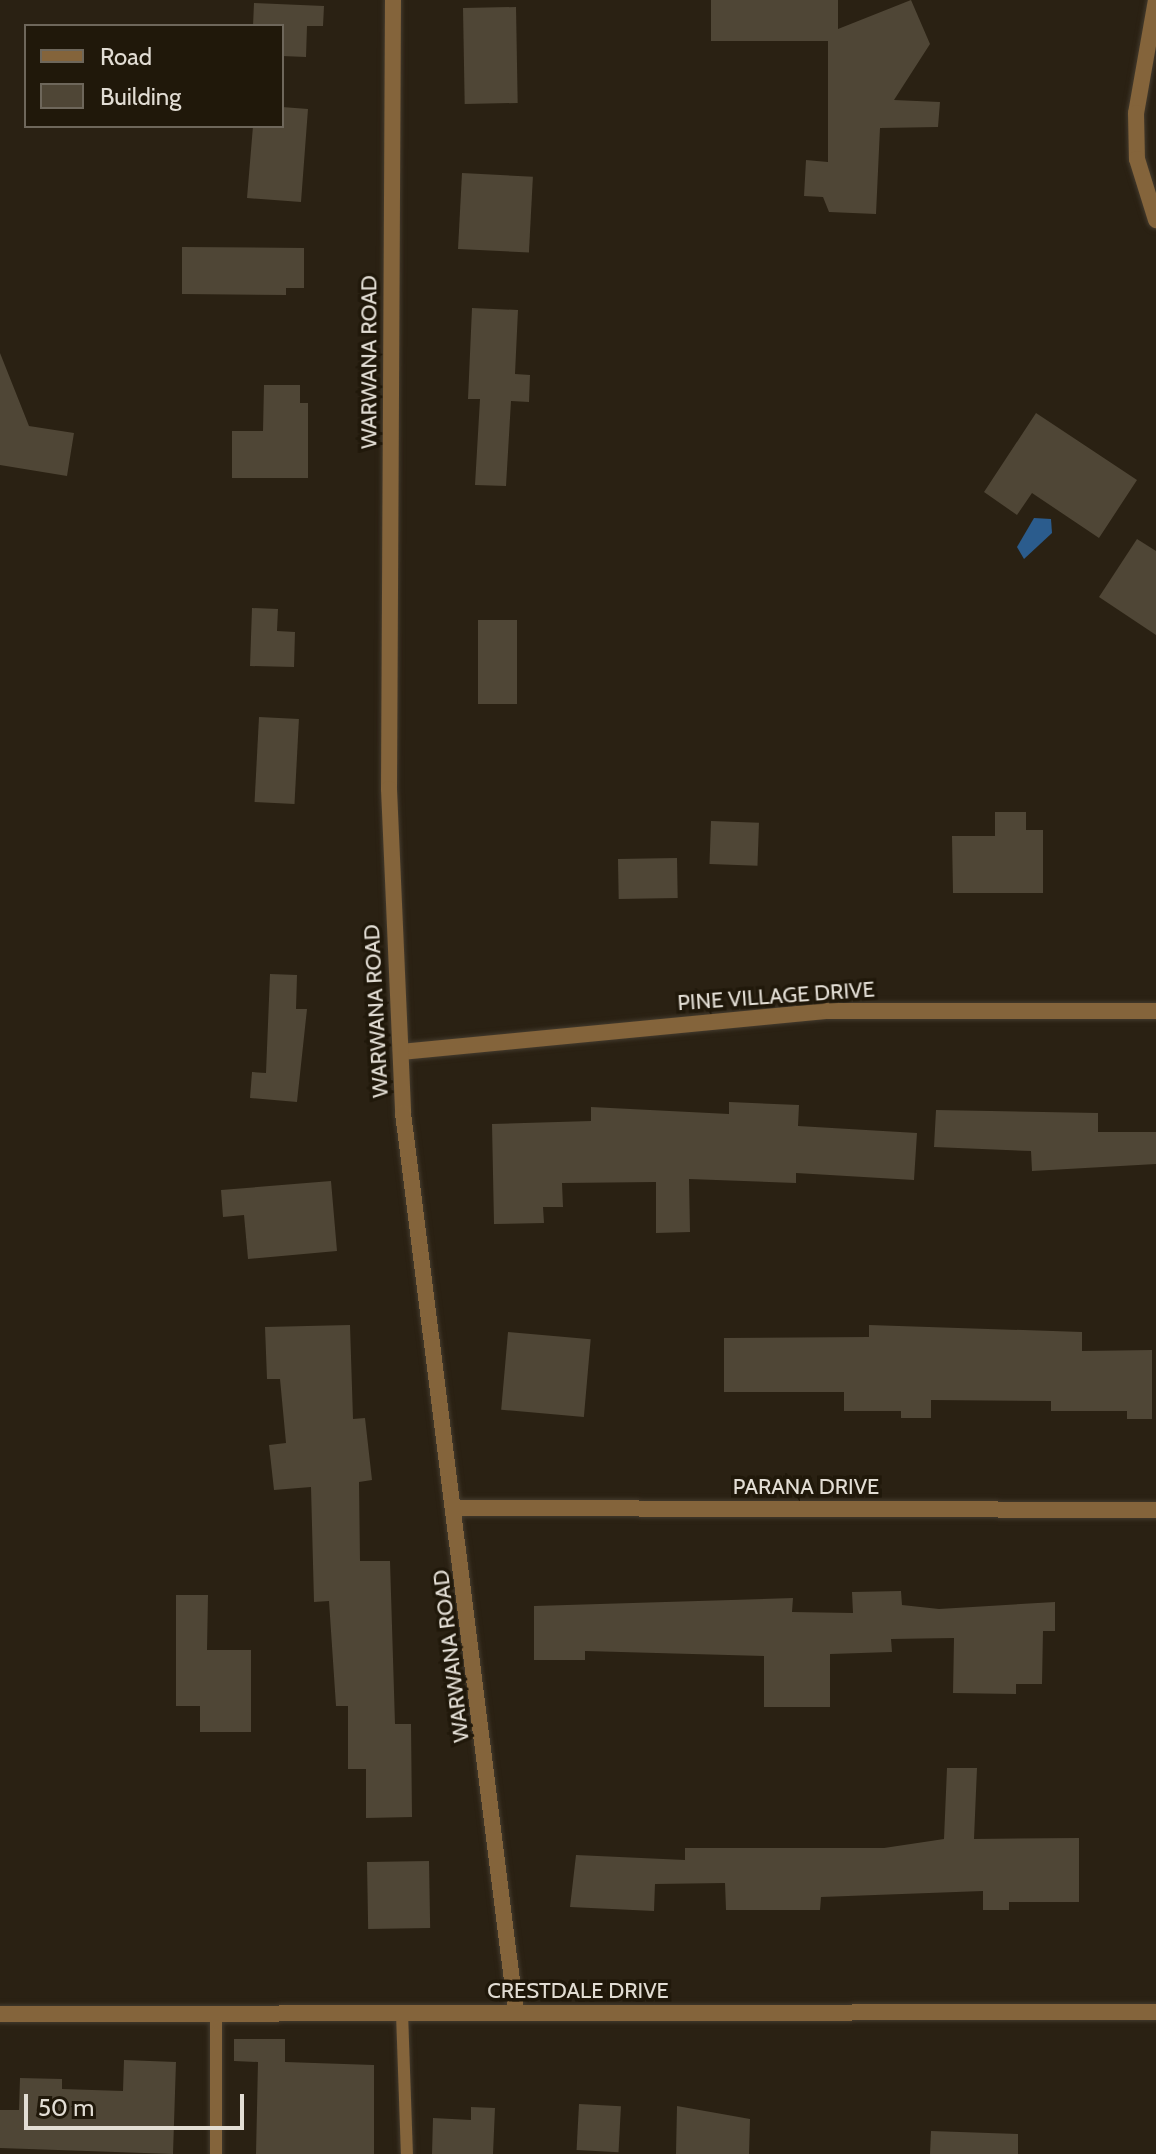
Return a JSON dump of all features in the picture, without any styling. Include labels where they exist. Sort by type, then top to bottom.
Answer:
[{"type":"street","name":"WARWANA ROAD","points":[[393,0],[389,789],[401,1052],[516,2013]]},
{"type":"street","points":[[1156,0],[1136,113],[1137,159],[1156,220]]},
{"type":"street","name":"PINE VILLAGE DRIVE","points":[[401,1052],[828,1011],[1156,1011]]},
{"type":"street","name":"PARANA DRIVE","points":[[456,1508],[1156,1510]]},
{"type":"street","name":"CRESTDALE DRIVE","points":[[0,2014],[1156,2012]]},
{"type":"lane","points":[[402,2013],[407,2154]]},
{"type":"lane","points":[[216,2014],[216,2154]]},
{"type":"water","points":[[1034,518],[1051,519],[1052,533],[1024,559],[1017,547]]},
{"type":"building","points":[[711,0],[838,0],[838,29],[911,0],[930,44],[894,100],[940,102],[938,127],[880,128],[876,214],[829,212],[823,197],[804,196],[806,160],[828,162],[828,41],[711,41]]},
{"type":"building","points":[[254,3],[324,6],[323,26],[307,26],[306,57],[284,56],[284,24],[253,24]]},
{"type":"building","points":[[516,7],[518,103],[465,104],[463,8]]},
{"type":"building","points":[[284,107],[308,109],[301,202],[247,198],[253,128],[284,128]]},
{"type":"building","points":[[462,173],[533,177],[529,253],[458,249]]},
{"type":"building","points":[[182,247],[304,248],[304,288],[286,288],[286,295],[182,294]]},
{"type":"building","points":[[472,308],[518,310],[515,374],[530,375],[529,402],[511,401],[506,486],[475,485],[480,399],[468,399]]},
{"type":"building","points":[[0,353],[29,426],[74,433],[67,476],[0,465]]},
{"type":"building","points":[[264,385],[300,385],[300,403],[308,403],[308,478],[232,478],[232,431],[263,431]]},
{"type":"building","points":[[1036,413],[1137,480],[1099,538],[1032,493],[1017,515],[984,492]]},
{"type":"building","points":[[1137,539],[1156,551],[1156,635],[1099,597]]},
{"type":"building","points":[[252,608],[278,609],[277,631],[295,632],[294,667],[250,666]]},
{"type":"building","points":[[478,620],[517,620],[517,704],[478,704]]},
{"type":"building","points":[[259,717],[299,719],[294,804],[255,802]]},
{"type":"building","points":[[995,812],[1026,812],[1026,830],[1043,830],[1043,893],[953,893],[952,836],[995,836]]},
{"type":"building","points":[[711,821],[759,823],[757,866],[709,864]]},
{"type":"building","points":[[677,858],[678,898],[619,899],[618,859]]},
{"type":"building","points":[[270,974],[297,975],[296,1009],[307,1009],[297,1102],[250,1098],[252,1072],[266,1073]]},
{"type":"building","points":[[729,1102],[799,1105],[798,1126],[917,1133],[914,1180],[796,1173],[796,1183],[689,1179],[690,1232],[656,1233],[656,1182],[562,1183],[563,1207],[543,1207],[544,1223],[494,1224],[492,1124],[591,1121],[591,1107],[729,1114]]},
{"type":"building","points":[[936,1110],[1098,1113],[1098,1132],[1156,1132],[1156,1164],[1032,1171],[1031,1151],[934,1147]]},
{"type":"building","points":[[331,1181],[337,1251],[248,1259],[244,1215],[223,1217],[221,1190]]},
{"type":"building","points":[[350,1325],[353,1419],[365,1418],[372,1480],[359,1482],[360,1561],[390,1561],[395,1724],[411,1724],[412,1817],[366,1818],[366,1769],[348,1769],[348,1706],[336,1706],[329,1601],[314,1602],[311,1487],[274,1490],[269,1445],[286,1443],[280,1379],[267,1379],[265,1327]]},
{"type":"building","points":[[869,1325],[1082,1332],[1082,1351],[1152,1350],[1152,1419],[1127,1419],[1127,1411],[1051,1411],[1051,1401],[931,1400],[931,1418],[901,1418],[901,1411],[844,1411],[844,1392],[724,1392],[724,1338],[869,1337]]},
{"type":"building","points":[[508,1332],[591,1339],[584,1417],[501,1410]]},
{"type":"building","points":[[901,1591],[902,1605],[939,1609],[1055,1602],[1055,1631],[1043,1631],[1042,1684],[1016,1684],[1016,1694],[953,1693],[954,1638],[891,1639],[892,1652],[830,1654],[830,1707],[764,1707],[764,1656],[585,1651],[585,1660],[534,1660],[534,1606],[793,1598],[792,1612],[853,1613],[852,1592]]},
{"type":"building","points":[[176,1595],[208,1595],[207,1650],[251,1650],[251,1732],[200,1732],[200,1706],[176,1706]]},
{"type":"building","points":[[947,1768],[977,1768],[974,1839],[1079,1838],[1079,1902],[1009,1902],[1009,1910],[983,1910],[983,1891],[821,1897],[820,1910],[726,1910],[725,1883],[655,1884],[654,1911],[570,1907],[576,1855],[685,1860],[685,1848],[884,1848],[944,1839]]},
{"type":"building","points":[[429,1861],[430,1928],[368,1929],[367,1862]]},
{"type":"building","points":[[234,2039],[285,2039],[285,2062],[374,2065],[374,2154],[256,2154],[258,2062],[234,2061]]},
{"type":"building","points":[[124,2060],[176,2062],[173,2154],[0,2148],[0,2110],[19,2110],[20,2078],[62,2079],[62,2089],[123,2091]]},
{"type":"building","points":[[579,2104],[621,2106],[619,2152],[577,2150]]},
{"type":"building","points":[[677,2106],[750,2119],[749,2154],[676,2154]]},
{"type":"building","points":[[471,2107],[495,2108],[493,2154],[432,2154],[433,2118],[471,2120]]},
{"type":"building","points":[[931,2131],[1018,2134],[1018,2154],[930,2154]]}]
